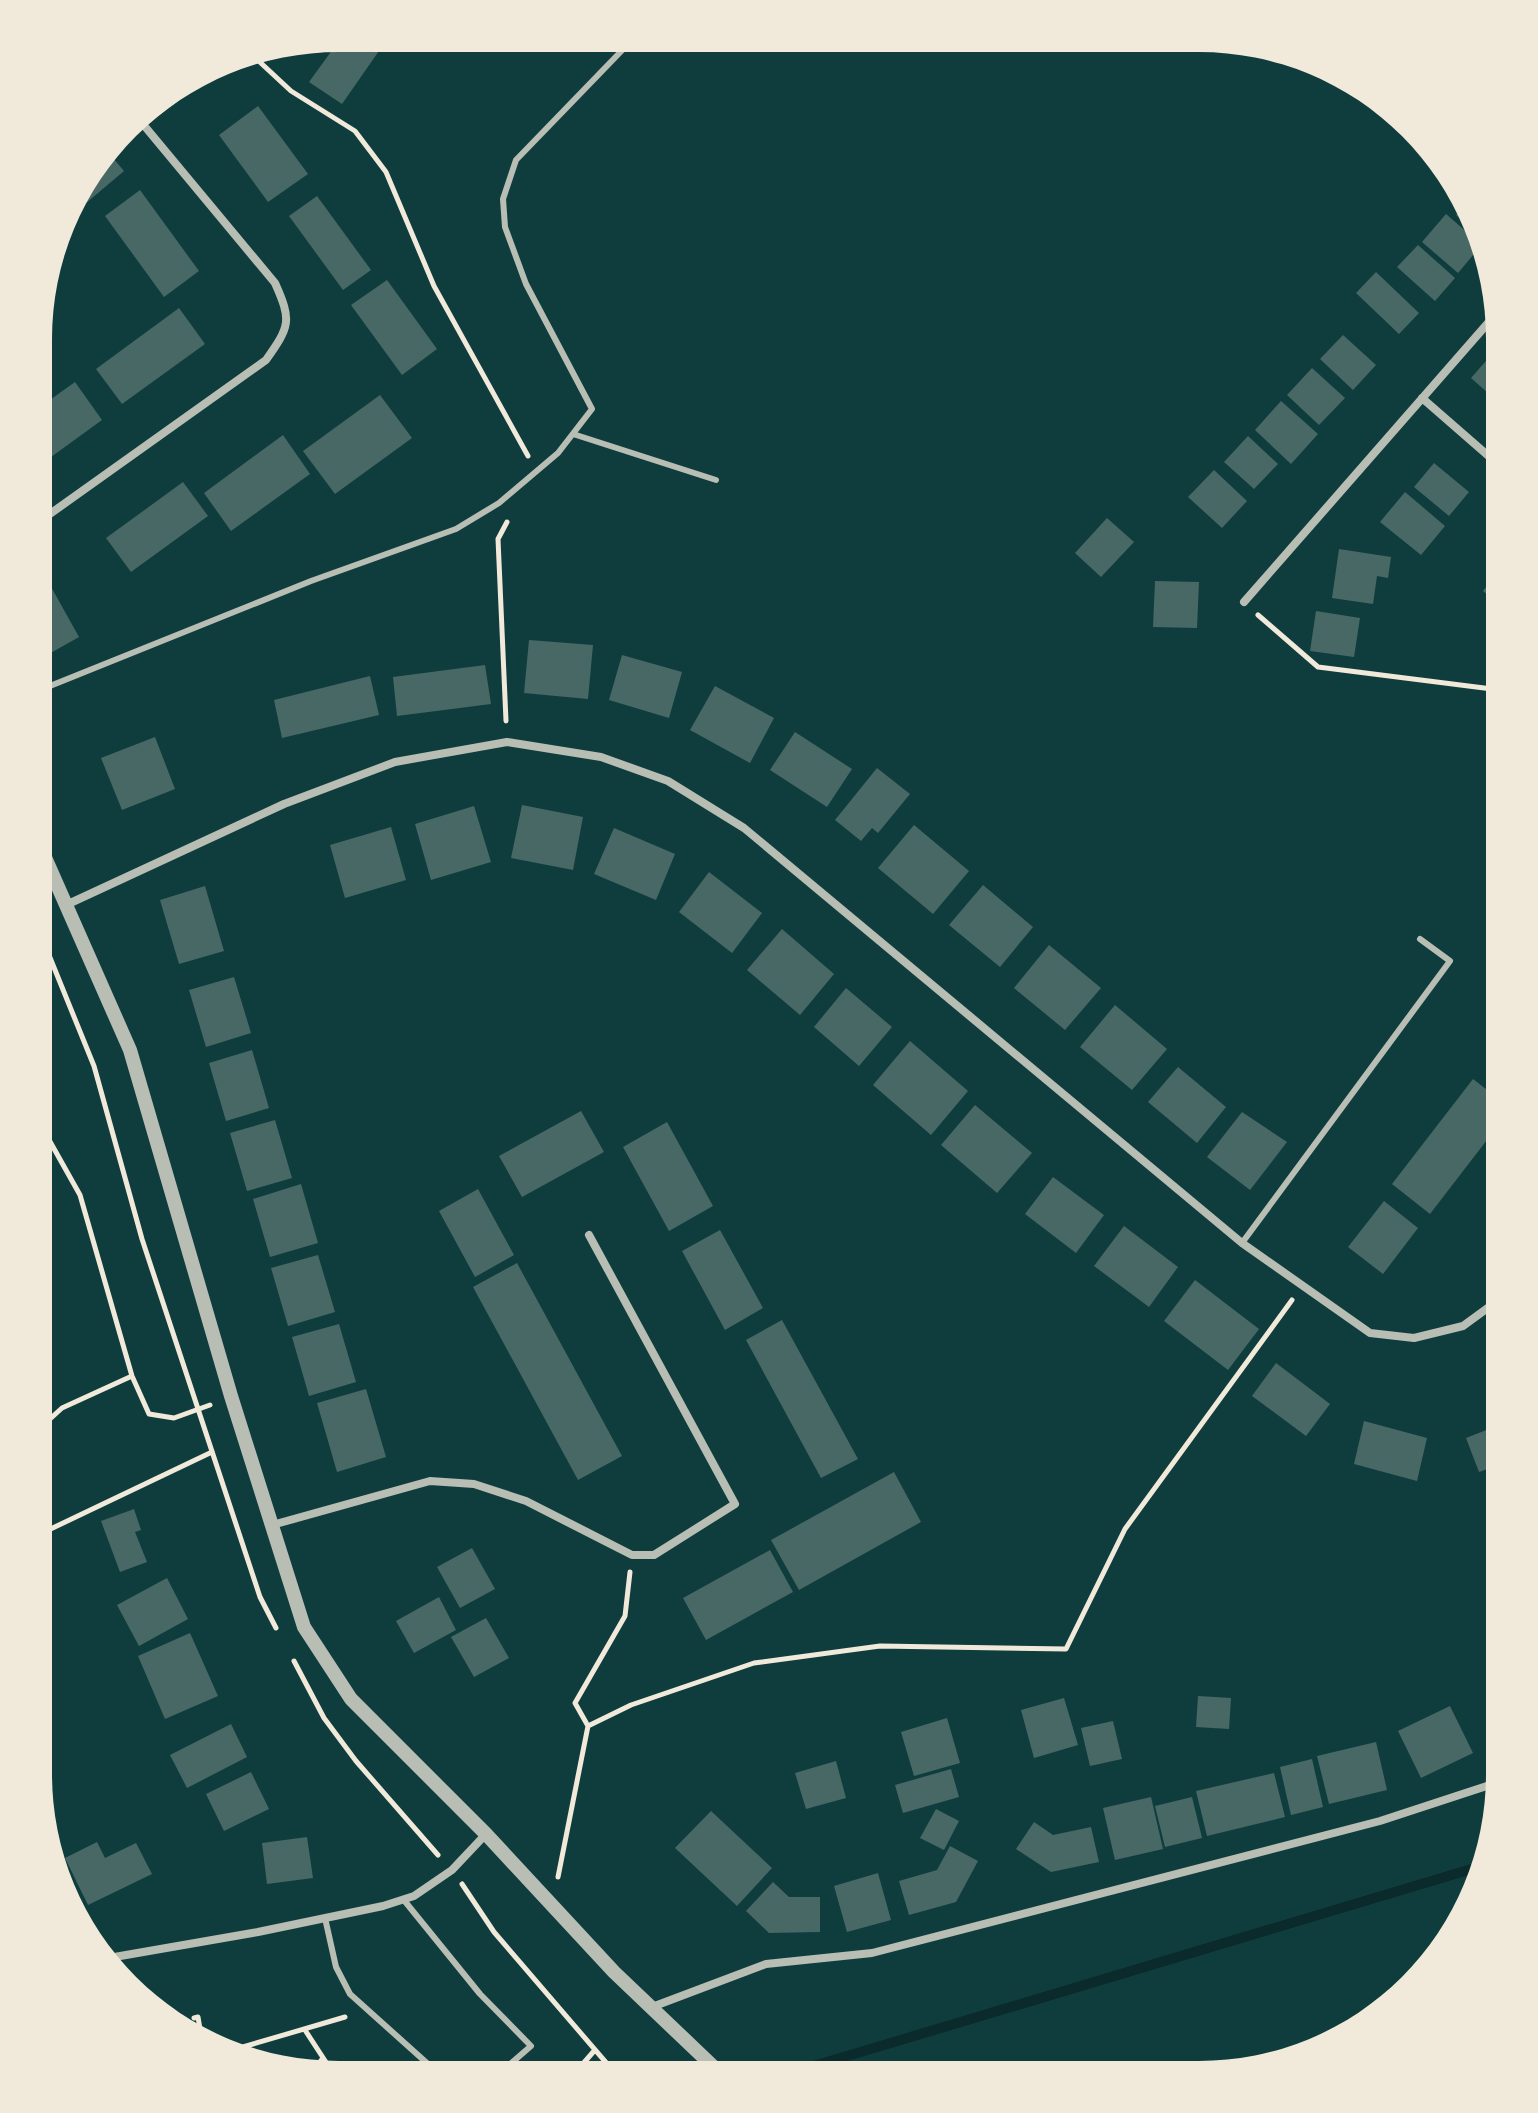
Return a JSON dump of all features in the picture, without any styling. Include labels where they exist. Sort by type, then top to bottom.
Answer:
[{"type":"street","points":[[52,512],[266,360],[285,333],[286,307],[275,283],[145,127]]},
{"type":"street","points":[[1244,602],[1485,326]]},
{"type":"street","points":[[1422,398],[1486,454]]},
{"type":"street","points":[[65,906],[284,804],[395,762],[507,742],[601,757],[668,781],[744,828],[1242,1243],[1370,1333],[1414,1338],[1463,1326],[1486,1309]]},
{"type":"street","points":[[52,875],[130,1050],[231,1396],[304,1627],[351,1699],[486,1834],[614,1972],[707,2061]]},
{"type":"street","points":[[272,1525],[430,1481],[474,1484],[526,1501],[632,1555],[654,1555],[735,1504],[589,1235]]},
{"type":"street","points":[[651,2008],[766,1964],[872,1953],[1380,1821],[1485,1786]]},
{"type":"street","points":[[117,1956],[325,1918],[414,1896],[452,1870],[486,1834]]},
{"type":"lane","points":[[52,685],[311,581],[456,529],[499,503],[558,453],[592,409],[526,284],[505,227],[503,199],[516,160],[620,52]]},
{"type":"lane","points":[[573,434],[716,480]]},
{"type":"lane","points":[[1242,1243],[1450,961],[1420,939]]},
{"type":"lane","points":[[403,1899],[480,1994],[531,2046],[514,2061]]},
{"type":"lane","points":[[325,1918],[336,1967],[350,1994],[424,2061]]},
{"type":"path","points":[[261,63],[291,91],[355,131],[386,172],[434,286],[535,470]]},
{"type":"path","points":[[507,742],[498,539],[513,511]]},
{"type":"path","points":[[1244,602],[1318,667],[1486,688]]},
{"type":"path","points":[[52,963],[94,1066],[142,1239],[198,1410]]},
{"type":"path","points":[[52,1145],[80,1195],[132,1376],[149,1414],[174,1418],[211,1405]]},
{"type":"path","points":[[588,1726],[631,1705],[754,1663],[880,1646],[1066,1649],[1125,1529],[1302,1286]]},
{"type":"path","points":[[52,1417],[62,1408],[132,1376]]},
{"type":"path","points":[[52,1528],[212,1452]]},
{"type":"path","points":[[553,1905],[588,1726],[575,1703],[625,1616],[632,1555]]},
{"type":"path","points":[[467,1891],[494,1932],[604,2061]]},
{"type":"path","points":[[247,2046],[365,2009]]},
{"type":"path","points":[[194,2018],[198,2017],[199,2025]]},
{"type":"path","points":[[305,2030],[323,2058]]},
{"type":"path","points":[[585,2061],[594,2051]]},
{"type":"building","points":[[330,52],[378,52],[342,104],[309,82]]},
{"type":"building","points":[[258,106],[308,174],[268,202],[219,135]]},
{"type":"building","points":[[115,160],[124,171],[86,203]]},
{"type":"building","points":[[140,190],[199,271],[164,297],[105,216]]},
{"type":"building","points":[[317,196],[371,270],[343,290],[289,216]]},
{"type":"building","points":[[1446,214],[1464,230],[1473,255],[1458,273],[1422,242]]},
{"type":"building","points":[[1418,245],[1455,278],[1435,301],[1397,267]]},
{"type":"building","points":[[1376,272],[1419,313],[1399,334],[1356,293]]},
{"type":"building","points":[[387,280],[437,349],[402,375],[351,305]]},
{"type":"building","points":[[179,308],[205,344],[122,404],[96,369]]},
{"type":"building","points":[[1343,335],[1376,365],[1353,390],[1320,359]]},
{"type":"building","points":[[1486,361],[1486,391],[1471,378]]},
{"type":"building","points":[[1312,368],[1345,398],[1319,425],[1287,395]]},
{"type":"building","points":[[75,382],[102,420],[52,456],[52,398]]},
{"type":"building","points":[[380,395],[412,438],[335,494],[303,451]]},
{"type":"building","points":[[1281,401],[1318,434],[1291,464],[1255,430]]},
{"type":"building","points":[[283,435],[310,474],[231,531],[204,493]]},
{"type":"building","points":[[1248,436],[1278,464],[1254,489],[1224,462]]},
{"type":"building","points":[[1434,463],[1469,492],[1449,516],[1414,487]]},
{"type":"building","points":[[1214,470],[1247,501],[1222,528],[1188,497]]},
{"type":"building","points":[[183,482],[208,516],[131,572],[106,538]]},
{"type":"building","points":[[1405,492],[1445,526],[1421,555],[1380,522]]},
{"type":"building","points":[[1107,518],[1134,542],[1101,577],[1075,553]]},
{"type":"building","points":[[1339,549],[1391,557],[1388,578],[1377,576],[1373,604],[1332,598]]},
{"type":"building","points":[[1155,581],[1199,582],[1197,628],[1153,627]]},
{"type":"building","points":[[52,589],[79,637],[52,652]]},
{"type":"building","points":[[1316,611],[1360,618],[1354,657],[1310,651]]},
{"type":"building","points":[[529,640],[593,645],[588,699],[524,693]]},
{"type":"building","points":[[622,655],[682,672],[669,718],[609,700]]},
{"type":"building","points":[[485,665],[491,704],[397,716],[393,677]]},
{"type":"building","points":[[370,676],[379,715],[282,738],[274,700]]},
{"type":"building","points":[[715,686],[774,718],[750,763],[690,730]]},
{"type":"building","points":[[795,732],[852,769],[827,807],[770,770]]},
{"type":"building","points":[[155,737],[175,789],[122,810],[101,758]]},
{"type":"building","points":[[877,768],[910,794],[878,833],[872,828],[861,841],[835,820]]},
{"type":"building","points":[[522,805],[583,817],[573,870],[511,858]]},
{"type":"building","points":[[474,806],[491,862],[431,880],[415,824]]},
{"type":"building","points":[[914,825],[969,871],[933,914],[878,868]]},
{"type":"building","points":[[391,827],[406,880],[345,898],[330,845]]},
{"type":"building","points":[[614,828],[675,854],[656,900],[594,874]]},
{"type":"building","points":[[709,872],[762,913],[732,953],[679,912]]},
{"type":"building","points":[[983,885],[1033,927],[1000,967],[949,925]]},
{"type":"building","points":[[205,886],[224,951],[179,964],[160,900]]},
{"type":"building","points":[[782,929],[834,974],[800,1015],[747,970]]},
{"type":"building","points":[[1049,945],[1101,988],[1065,1030],[1014,988]]},
{"type":"building","points":[[234,977],[251,1033],[206,1047],[189,990]]},
{"type":"building","points":[[846,988],[892,1027],[859,1066],[814,1027]]},
{"type":"building","points":[[1115,1005],[1167,1049],[1132,1090],[1080,1047]]},
{"type":"building","points":[[910,1041],[968,1091],[931,1135],[873,1085]]},
{"type":"building","points":[[252,1050],[269,1108],[226,1121],[209,1063]]},
{"type":"building","points":[[1178,1067],[1226,1107],[1197,1143],[1148,1102]]},
{"type":"building","points":[[1473,1079],[1486,1089],[1486,1141],[1430,1214],[1392,1184]]},
{"type":"building","points":[[975,1105],[1032,1153],[997,1193],[941,1145]]},
{"type":"building","points":[[581,1111],[604,1152],[522,1197],[499,1156]]},
{"type":"building","points":[[1242,1112],[1287,1142],[1250,1190],[1207,1157]]},
{"type":"building","points":[[275,1120],[292,1178],[247,1191],[230,1133]]},
{"type":"building","points":[[667,1122],[713,1206],[669,1231],[623,1147]]},
{"type":"building","points":[[1053,1177],[1104,1215],[1076,1253],[1025,1214]]},
{"type":"building","points":[[301,1184],[318,1243],[270,1257],[253,1199]]},
{"type":"building","points":[[478,1189],[514,1255],[475,1277],[439,1211]]},
{"type":"building","points":[[1384,1201],[1418,1228],[1383,1274],[1348,1247]]},
{"type":"building","points":[[1124,1226],[1178,1267],[1149,1307],[1094,1266]]},
{"type":"building","points":[[720,1230],[763,1308],[725,1330],[682,1251]]},
{"type":"building","points":[[318,1255],[335,1312],[288,1326],[271,1268]]},
{"type":"building","points":[[517,1263],[622,1456],[578,1480],[473,1287]]},
{"type":"building","points":[[1195,1280],[1259,1329],[1228,1370],[1164,1321]]},
{"type":"building","points":[[782,1320],[858,1459],[821,1478],[746,1340]]},
{"type":"building","points":[[339,1324],[356,1382],[309,1396],[292,1337]]},
{"type":"building","points":[[1276,1363],[1330,1404],[1306,1436],[1252,1396]]},
{"type":"building","points":[[366,1389],[386,1457],[337,1472],[317,1403]]},
{"type":"building","points":[[1364,1421],[1427,1438],[1417,1481],[1354,1464]]},
{"type":"building","points":[[1486,1430],[1486,1470],[1479,1472],[1466,1438]]},
{"type":"building","points":[[894,1472],[921,1522],[799,1590],[771,1540]]},
{"type":"building","points":[[134,1509],[141,1530],[135,1532],[147,1562],[120,1572],[101,1521]]},
{"type":"building","points":[[472,1548],[495,1589],[460,1608],[437,1567]]},
{"type":"building","points":[[770,1550],[793,1592],[706,1640],[683,1598]]},
{"type":"building","points":[[167,1578],[188,1619],[139,1646],[117,1605]]},
{"type":"building","points":[[439,1597],[456,1630],[414,1653],[396,1621]]},
{"type":"building","points":[[486,1618],[509,1658],[474,1677],[451,1637]]},
{"type":"building","points":[[190,1633],[218,1696],[165,1719],[138,1656]]},
{"type":"building","points":[[1198,1696],[1231,1698],[1229,1729],[1196,1727]]},
{"type":"building","points":[[1064,1698],[1078,1745],[1034,1758],[1021,1710]]},
{"type":"building","points":[[1450,1706],[1473,1753],[1421,1778],[1398,1731]]},
{"type":"building","points":[[947,1718],[960,1763],[914,1776],[901,1732]]},
{"type":"building","points":[[1113,1721],[1122,1759],[1090,1766],[1081,1728]]},
{"type":"building","points":[[231,1724],[247,1757],[187,1788],[170,1755]]},
{"type":"building","points":[[1376,1742],[1387,1790],[1329,1804],[1317,1756]]},
{"type":"building","points":[[1312,1759],[1323,1807],[1291,1815],[1280,1767]]},
{"type":"building","points":[[836,1761],[846,1798],[806,1809],[795,1773]]},
{"type":"building","points":[[951,1769],[959,1797],[903,1813],[895,1785]]},
{"type":"building","points":[[251,1772],[269,1809],[224,1831],[206,1794]]},
{"type":"building","points":[[1274,1773],[1285,1817],[1207,1836],[1196,1791]]},
{"type":"building","points":[[1151,1797],[1163,1849],[1115,1860],[1103,1808]]},
{"type":"building","points":[[1192,1797],[1202,1838],[1165,1847],[1155,1806]]},
{"type":"building","points":[[936,1809],[959,1821],[944,1850],[920,1838]]},
{"type":"building","points":[[711,1811],[772,1868],[737,1906],[675,1848]]},
{"type":"building","points":[[1034,1822],[1053,1835],[1091,1827],[1099,1862],[1051,1872],[1016,1849]]},
{"type":"building","points":[[307,1837],[313,1878],[267,1884],[262,1843]]},
{"type":"building","points":[[97,1842],[105,1858],[136,1843],[152,1874],[88,1905],[65,1858]]},
{"type":"building","points":[[950,1846],[978,1861],[956,1902],[909,1915],[899,1881],[937,1870]]},
{"type":"building","points":[[878,1873],[891,1920],[847,1932],[834,1886]]},
{"type":"building","points":[[773,1882],[789,1897],[820,1897],[820,1932],[769,1933],[746,1911]]},
{"type":"waterway","points":[[830,2061],[1470,1870]]}]
